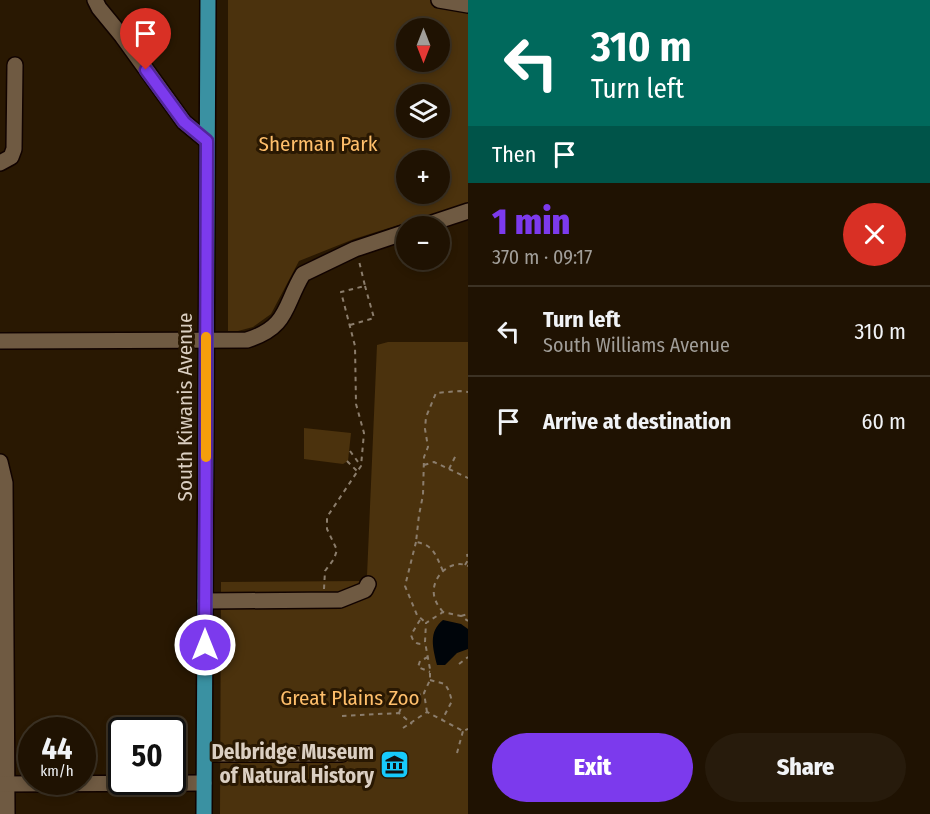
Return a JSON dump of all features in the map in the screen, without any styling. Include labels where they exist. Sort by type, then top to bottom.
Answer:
[{"type":"main road","name":"South Kiwanis Avenue","points":[[204,814],[208,0]]},
{"type":"street","points":[[95,0],[184,122],[207,141]]},
{"type":"street","points":[[439,0],[468,4]]},
{"type":"street","points":[[0,164],[11,157],[14,149],[15,65]]},
{"type":"street","points":[[450,217],[468,211]]},
{"type":"street","points":[[0,341],[206,339],[236,341],[260,336],[274,328],[280,320],[303,274],[332,258],[396,236]]},
{"type":"street","points":[[0,462],[5,483],[3,784],[7,814]]},
{"type":"street","points":[[205,601],[340,600],[365,590],[368,585]]},
{"type":"street","points":[[204,754],[342,754]]},
{"type":"street","points":[[3,784],[204,783]]},
{"type":"path","points":[[350,325],[374,318],[359,263]]},
{"type":"path","points":[[324,600],[324,575],[337,550],[327,530],[327,517],[361,466],[364,432],[357,404],[356,359],[350,325],[340,292],[365,286]]},
{"type":"path","points":[[426,623],[420,620],[405,586],[416,542],[423,495],[424,465],[428,447],[426,417],[436,393],[468,392]]},
{"type":"path","points":[[350,451],[361,466]]},
{"type":"path","points":[[449,469],[457,453]]},
{"type":"path","points":[[347,461],[357,471]]},
{"type":"path","points":[[424,465],[434,462],[468,478]]},
{"type":"path","points":[[416,542],[426,544],[431,548],[443,572]]},
{"type":"path","points":[[467,554],[467,565],[453,564],[443,572],[433,591],[434,598],[443,612],[461,616],[468,621]]},
{"type":"path","points":[[426,623],[443,612]]},
{"type":"path","points":[[461,616],[468,614]]},
{"type":"path","points":[[420,620],[411,635],[417,644],[425,644]]},
{"type":"path","points":[[426,623],[425,644],[430,672],[424,693],[427,712]]},
{"type":"path","points":[[428,657],[420,661],[418,667],[430,672]]},
{"type":"path","points":[[459,664],[468,657]]},
{"type":"path","points":[[429,680],[445,684],[449,691],[452,701],[442,720]]},
{"type":"path","points":[[399,713],[404,700],[424,693]]},
{"type":"path","points":[[427,712],[463,731],[468,729]]},
{"type":"path","points":[[403,728],[427,712]]},
{"type":"path","points":[[342,716],[399,713],[412,724]]},
{"type":"path","points":[[458,753],[463,731]]},
{"type":"green space","name":"Sherman Park","points":[[228,0],[468,0],[468,203],[427,216],[396,216],[396,226],[354,239],[299,261],[271,314],[253,327],[228,331]]},
{"type":"green space","name":"Great Plains Zoo","points":[[388,342],[468,342],[468,814],[220,814],[221,582],[365,581],[377,345]]},
{"type":"green space","points":[[304,428],[351,433],[348,461],[343,464],[304,459]]},
{"type":"shaded area","points":[[443,620],[461,624],[468,629],[468,649],[457,653],[445,665],[437,665],[433,635]]},
{"type":"slow traffic","points":[[206,337],[206,457]]},
{"type":"place","name":"Delbridge Museum of Natural History","points":[[395,764]]},
{"type":"route","points":[[146,70],[184,122],[207,141],[205,645]]}]
